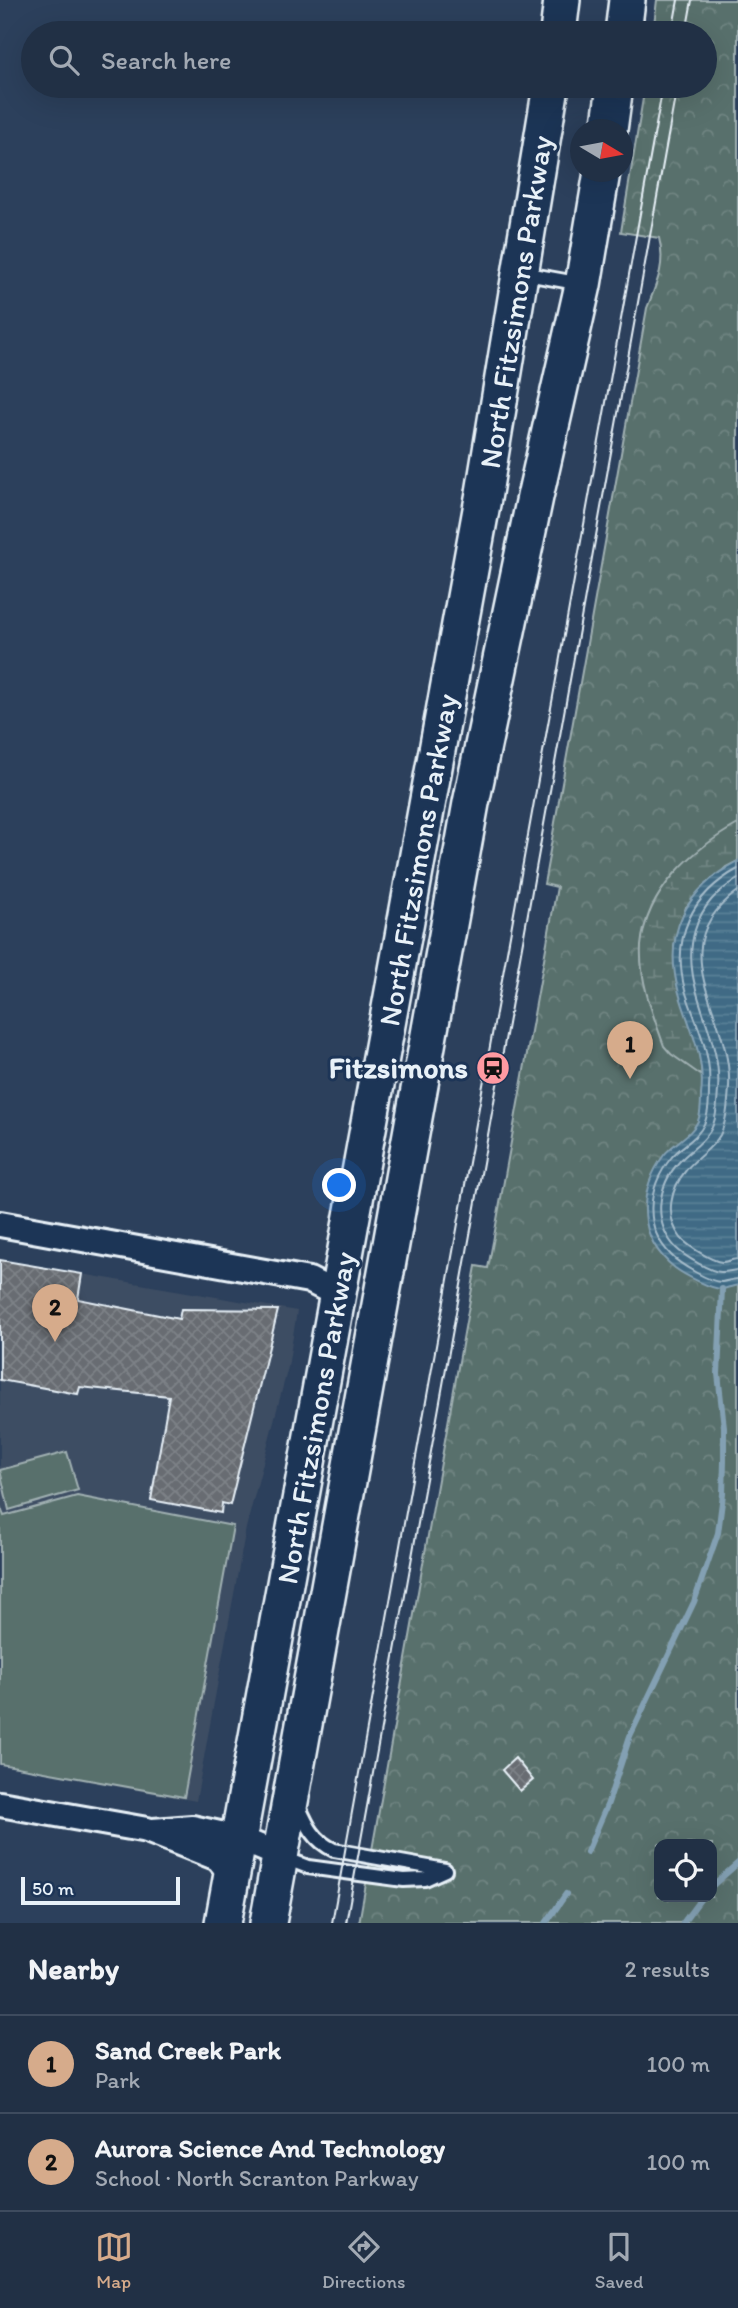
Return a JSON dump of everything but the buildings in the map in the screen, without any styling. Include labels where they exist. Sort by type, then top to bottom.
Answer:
[{"type":"main road","points":[[559,21],[562,0]]},
{"type":"main road","points":[[624,21],[627,0]]},
{"type":"main road","name":"North Fitzsimons Parkway","points":[[223,1923],[484,494],[549,98]]},
{"type":"main road","points":[[610,119],[613,98]]},
{"type":"main road","name":"North Fitzsimons Parkway","points":[[268,1923],[471,803],[535,497],[583,285],[600,182]]},
{"type":"street","points":[[0,1224],[309,1280],[338,1295]]},
{"type":"street","points":[[0,1804],[150,1832],[218,1858],[232,1875]]},
{"type":"street","points":[[150,1832],[192,1828],[238,1838],[281,1856]]},
{"type":"lane","points":[[521,272],[583,285]]},
{"type":"lane","points":[[281,1856],[309,1867],[404,1880],[425,1879],[445,1870],[376,1859],[326,1846],[312,1833],[292,1793]]},
{"type":"shaded area","points":[[0,1260],[297,1311],[288,1367],[246,1528],[196,1801],[0,1765]]},
{"type":"green space","points":[[657,0],[738,0],[738,1923],[359,1923],[476,1266],[488,1268],[557,887],[544,884],[647,308],[661,265],[659,238],[621,232],[629,182],[633,182],[633,159],[643,98],[717,98],[717,21],[654,21]]},
{"type":"green space","points":[[738,824],[738,861],[726,867],[686,907],[674,947],[676,980],[699,1050],[702,1076],[664,1046],[644,984],[641,946],[652,907],[674,874],[705,846]]},
{"type":"green space","points":[[67,1452],[78,1490],[9,1510],[0,1470]]},
{"type":"green space","points":[[77,1496],[233,1526],[184,1797],[0,1764],[0,1506],[4,1516]]},
{"type":"water","points":[[738,861],[738,1285],[723,1289],[691,1278],[675,1268],[653,1243],[645,1214],[649,1184],[655,1169],[664,1155],[691,1131],[700,1112],[701,1068],[696,1043],[679,993],[674,951],[676,932],[692,899],[704,885]]},
{"type":"waterway","points":[[587,1852],[608,1803],[630,1736],[694,1602],[718,1533],[724,1462],[724,1427],[718,1374],[722,1289]]},
{"type":"waterway","points":[[717,1882],[738,1863]]},
{"type":"waterway","points":[[546,1923],[566,1894]]},
{"type":"waterway","points":[[683,1923],[698,1902]]},
{"type":"tram line","points":[[674,21],[678,0]]},
{"type":"tram line","points":[[688,21],[692,0]]},
{"type":"tram line","points":[[332,1923],[661,98]]},
{"type":"tram line","points":[[346,1923],[675,98]]},
{"type":"place","name":"Fitzsimons","points":[[493,1068]]},
{"type":"place","name":"Sand Creek Park","points":[[630,1079]]},
{"type":"place","name":"Aurora Science And Technology","points":[[55,1342]]}]
